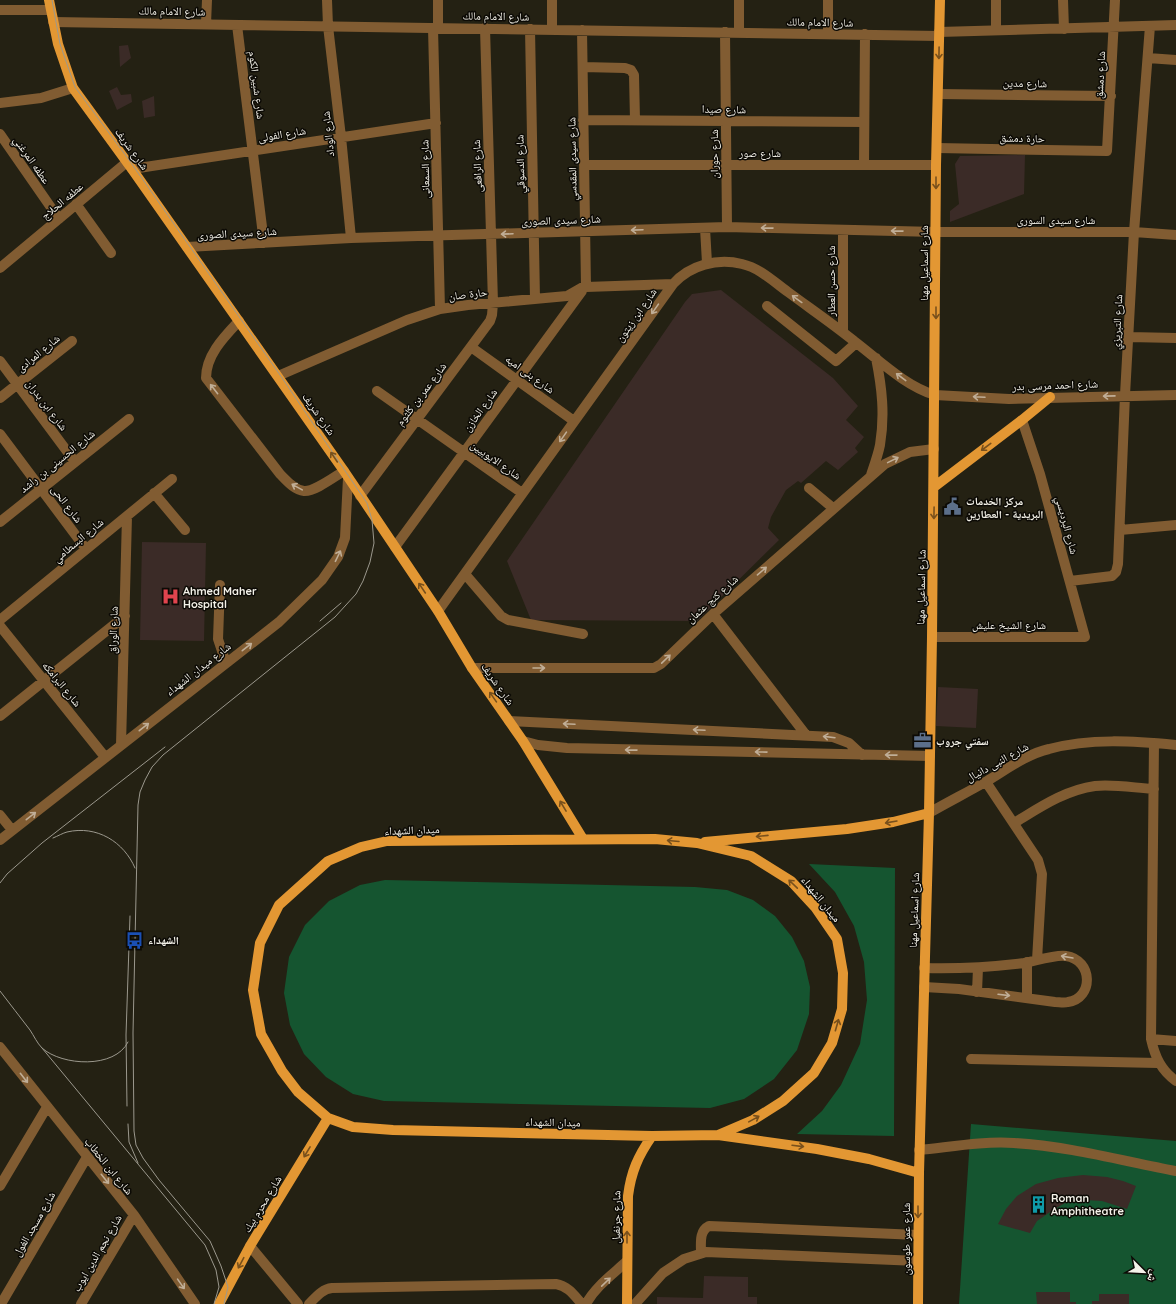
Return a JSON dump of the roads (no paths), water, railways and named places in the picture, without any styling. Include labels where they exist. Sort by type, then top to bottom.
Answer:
[{"type":"main road","name":"شارع اسماعيل مهنا","points":[[919,1173],[929,813],[935,395],[936,165],[940,0]]},
{"type":"main road","name":"شارع شريف","points":[[50,5],[58,44],[73,88],[130,166],[278,376],[395,547],[438,611],[472,668],[523,741],[583,839]]},
{"type":"main road","points":[[934,487],[1050,397]]},
{"type":"main road","points":[[697,843],[847,829],[893,822],[929,813]]},
{"type":"main road","name":"ميدان الشهداء","points":[[583,839],[655,840],[697,843],[751,856],[791,881],[815,907],[837,939],[844,973],[842,1009],[832,1043],[814,1074],[783,1101],[753,1120],[718,1135],[652,1136],[393,1130],[353,1127],[328,1118],[298,1092],[282,1072],[261,1034],[254,990],[260,943],[279,905],[328,861],[361,847],[387,841],[583,839]]},
{"type":"main road","name":"شارع محرم بيك","points":[[219,1304],[250,1246],[328,1118]]},
{"type":"main road","points":[[718,1135],[817,1148],[868,1159],[919,1173]]},
{"type":"main road","name":"شارع جرنفيل","points":[[627,1304],[628,1196],[630,1179],[642,1151],[652,1136]]},
{"type":"main road","name":"شارع عمر طوسون","points":[[918,1304],[919,1173]]},
{"type":"street","points":[[206,24],[207,0]]},
{"type":"street","name":"شارع الوداد","points":[[327,0],[328,26],[351,238]]},
{"type":"street","name":"شارع السمعانى","points":[[438,0],[436,28],[436,123],[440,310]]},
{"type":"street","points":[[552,0],[552,29]]},
{"type":"street","points":[[739,0],[739,33]]},
{"type":"street","points":[[828,0],[828,34]]},
{"type":"street","points":[[996,0],[996,30]]},
{"type":"street","points":[[1063,0],[1064,29]]},
{"type":"street","name":"شارع دمشق","points":[[1108,151],[1116,0]]},
{"type":"street","points":[[0,10],[50,5]]},
{"type":"street","name":"شارع الامام مالك","points":[[53,22],[828,34],[939,34],[996,30],[1176,25]]},
{"type":"street","name":"شارع شبين الكوم","points":[[237,25],[264,243]]},
{"type":"street","name":"شارع التبريزي","points":[[1070,581],[1112,576],[1116,572],[1118,564],[1134,232],[1150,26]]},
{"type":"street","name":"شارع الرافعى","points":[[485,28],[493,302]]},
{"type":"street","name":"شارع الدسوقي","points":[[530,29],[535,299]]},
{"type":"street","name":"شارع سيدى المقدسي","points":[[582,30],[585,288]]},
{"type":"street","name":"شارع حوران","points":[[725,32],[726,227]]},
{"type":"street","points":[[864,165],[865,34]]},
{"type":"street","points":[[1148,58],[1176,60]]},
{"type":"street","points":[[583,67],[625,68],[630,70],[634,75],[635,120]]},
{"type":"street","points":[[0,103],[41,98],[73,88]]},
{"type":"street","name":"شارع مدين","points":[[938,94],[1111,96]]},
{"type":"street","name":"شارع صيدا","points":[[583,120],[864,122]]},
{"type":"street","name":"شارع الفولى","points":[[130,166],[253,151],[436,123]]},
{"type":"street","name":"عطفه المرغني","points":[[0,134],[59,219]]},
{"type":"street","name":"حارة دمشق","points":[[937,148],[1108,151]]},
{"type":"street","name":"شارع صور","points":[[584,165],[936,165]]},
{"type":"street","name":"عطفه الحلاج","points":[[0,268],[76,204],[130,166]]},
{"type":"street","points":[[76,204],[111,253]]},
{"type":"street","name":"شارع سيدى الصورى","points":[[187,247],[351,238],[726,227],[936,232]]},
{"type":"street","points":[[705,228],[707,263]]},
{"type":"street","name":"شارع حسن العطار","points":[[843,230],[843,332]]},
{"type":"street","name":"شارع سيدى السورى","points":[[936,232],[1134,232],[1176,236]]},
{"type":"street","name":"شارع ابن زيتون","points":[[438,611],[672,284],[692,269],[707,263],[726,261],[743,264],[759,271],[843,332],[913,386],[924,392],[935,395]]},
{"type":"street","name":"حارة صان","points":[[278,376],[407,320],[440,310],[493,302],[570,296],[585,288],[672,284]]},
{"type":"street","name":"شارع الخازن","points":[[395,547],[585,288]]},
{"type":"street","name":"شارع عمر بن كلثوم","points":[[360,496],[490,321],[493,302]]},
{"type":"street","points":[[767,306],[836,361],[856,343]]},
{"type":"street","points":[[239,321],[216,347],[206,368],[206,378],[280,474],[294,487],[304,491],[313,489],[346,475]]},
{"type":"street","points":[[1128,337],[1176,338]]},
{"type":"street","name":"شارع المرادى","points":[[0,398],[72,341]]},
{"type":"street","name":"شارع بنى اميه","points":[[471,347],[574,421]]},
{"type":"street","points":[[871,475],[880,447],[883,417],[882,387],[876,358]]},
{"type":"street","name":"شارع ابن بدران","points":[[0,362],[75,462]]},
{"type":"street","name":"شارع الايوبيين","points":[[377,391],[522,493]]},
{"type":"street","name":"شارع احمد مرسى بدر","points":[[935,395],[1009,399],[1176,395]]},
{"type":"street","name":"شارع الحسينى بن راشد","points":[[0,522],[129,419]]},
{"type":"street","name":"شارع البرديسي","points":[[1022,420],[1040,474],[1085,637]]},
{"type":"street","name":"شارع الحى","points":[[0,434],[86,549]]},
{"type":"street","name":"شارع كنج عثمان","points":[[472,668],[654,668],[661,664],[713,614],[885,464],[910,452],[934,449]]},
{"type":"street","name":"شارع ميدان الشهداء","points":[[0,840],[279,622],[322,580],[338,557],[345,538],[346,475]]},
{"type":"street","name":"شارع البسطامي","points":[[0,620],[172,479]]},
{"type":"street","points":[[809,488],[833,508]]},
{"type":"street","points":[[154,494],[185,530]]},
{"type":"street","name":"شارع الوراق","points":[[121,745],[127,516]]},
{"type":"street","points":[[1120,530],[1176,525]]},
{"type":"street","points":[[465,574],[501,616],[508,620],[583,634]]},
{"type":"street","points":[[220,585],[218,639],[226,663]]},
{"type":"street","points":[[713,614],[806,735]]},
{"type":"street","points":[[0,716],[43,680],[125,616]]},
{"type":"street","name":"شارع البرامكه","points":[[0,626],[105,758]]},
{"type":"street","name":"شارع الشيخ عليش","points":[[932,637],[1085,637]]},
{"type":"street","points":[[509,721],[833,737],[841,739],[853,746],[862,755]]},
{"type":"street","points":[[523,741],[538,745],[568,748],[930,756]]},
{"type":"street","name":"شارع النبى دانيال","points":[[929,813],[986,782],[1020,761],[1048,749],[1084,742],[1154,743],[1176,745]]},
{"type":"street","points":[[1154,743],[1151,1040],[1158,1063],[1168,1075],[1176,1081]]},
{"type":"street","points":[[986,782],[1038,860],[1042,874],[1027,998]]},
{"type":"street","points":[[1014,823],[1062,796],[1078,789],[1096,786],[1154,789]]},
{"type":"street","points":[[0,815],[12,830]]},
{"type":"street","points":[[924,968],[978,968],[1066,956],[1078,960],[1086,971],[1087,984],[1081,996],[1069,1002],[1056,1002],[959,989],[924,987]]},
{"type":"street","points":[[977,992],[978,968]]},
{"type":"street","points":[[1151,1040],[1176,1041]]},
{"type":"street","name":"شارع ابن الخطاب","points":[[0,1048],[134,1215],[195,1304]]},
{"type":"street","points":[[971,1059],[1158,1063]]},
{"type":"street","points":[[0,1186],[47,1107]]},
{"type":"street","points":[[919,1150],[1012,1143],[1043,1145],[1176,1171]]},
{"type":"street","name":"شارع مسجد الغول","points":[[1,1304],[87,1157]]},
{"type":"street","name":"شارع نجم الدين ايوب","points":[[82,1304],[134,1215]]},
{"type":"street","points":[[701,1253],[702,1233],[704,1228],[709,1226],[918,1235]]},
{"type":"street","points":[[250,1246],[298,1304]]},
{"type":"street","points":[[634,1304],[663,1272],[684,1259],[706,1252],[918,1261]]},
{"type":"street","points":[[586,1304],[589,1298],[627,1261]]},
{"type":"street","points":[[309,1304],[327,1288],[556,1284],[563,1285],[568,1288],[582,1304]]},
{"type":"tram line","points":[[52,0],[60,44],[75,87],[129,160],[280,375],[367,503],[372,520],[374,543],[370,562],[363,581],[356,594],[335,617],[163,755],[152,767],[140,792],[138,805],[133,1033],[134,1131],[136,1145],[143,1158],[159,1180],[210,1241],[228,1287],[224,1304]]},
{"type":"tram line","points":[[320,621],[341,603]]},
{"type":"tram line","points":[[0,883],[7,874],[42,843],[165,747]]},
{"type":"tram line","points":[[53,838],[65,832],[78,830],[99,833],[117,843],[124,850],[135,868]]},
{"type":"tram line","points":[[127,1106],[126,1035],[130,916]]},
{"type":"tram line","points":[[0,991],[30,1030],[40,1046],[51,1054],[75,1061],[100,1061],[112,1057],[121,1051],[128,1042]]},
{"type":"tram line","points":[[42,1048],[205,1245],[216,1270],[219,1287],[214,1304]]},
{"type":"tram line","points":[[128,1124],[129,1142],[138,1163]]},
{"type":"place","name":"مركز الخدمات البريدية - العطارين","points":[[953,507]]},
{"type":"place","name":"Ahmed Maher Hospital","points":[[170,597]]},
{"type":"place","name":"سفتي جروب","points":[[923,741]]},
{"type":"place","name":"الشهداء","points":[[135,940]]},
{"type":"place","name":"Roman Amphitheatre","points":[[1038,1204]]}]
